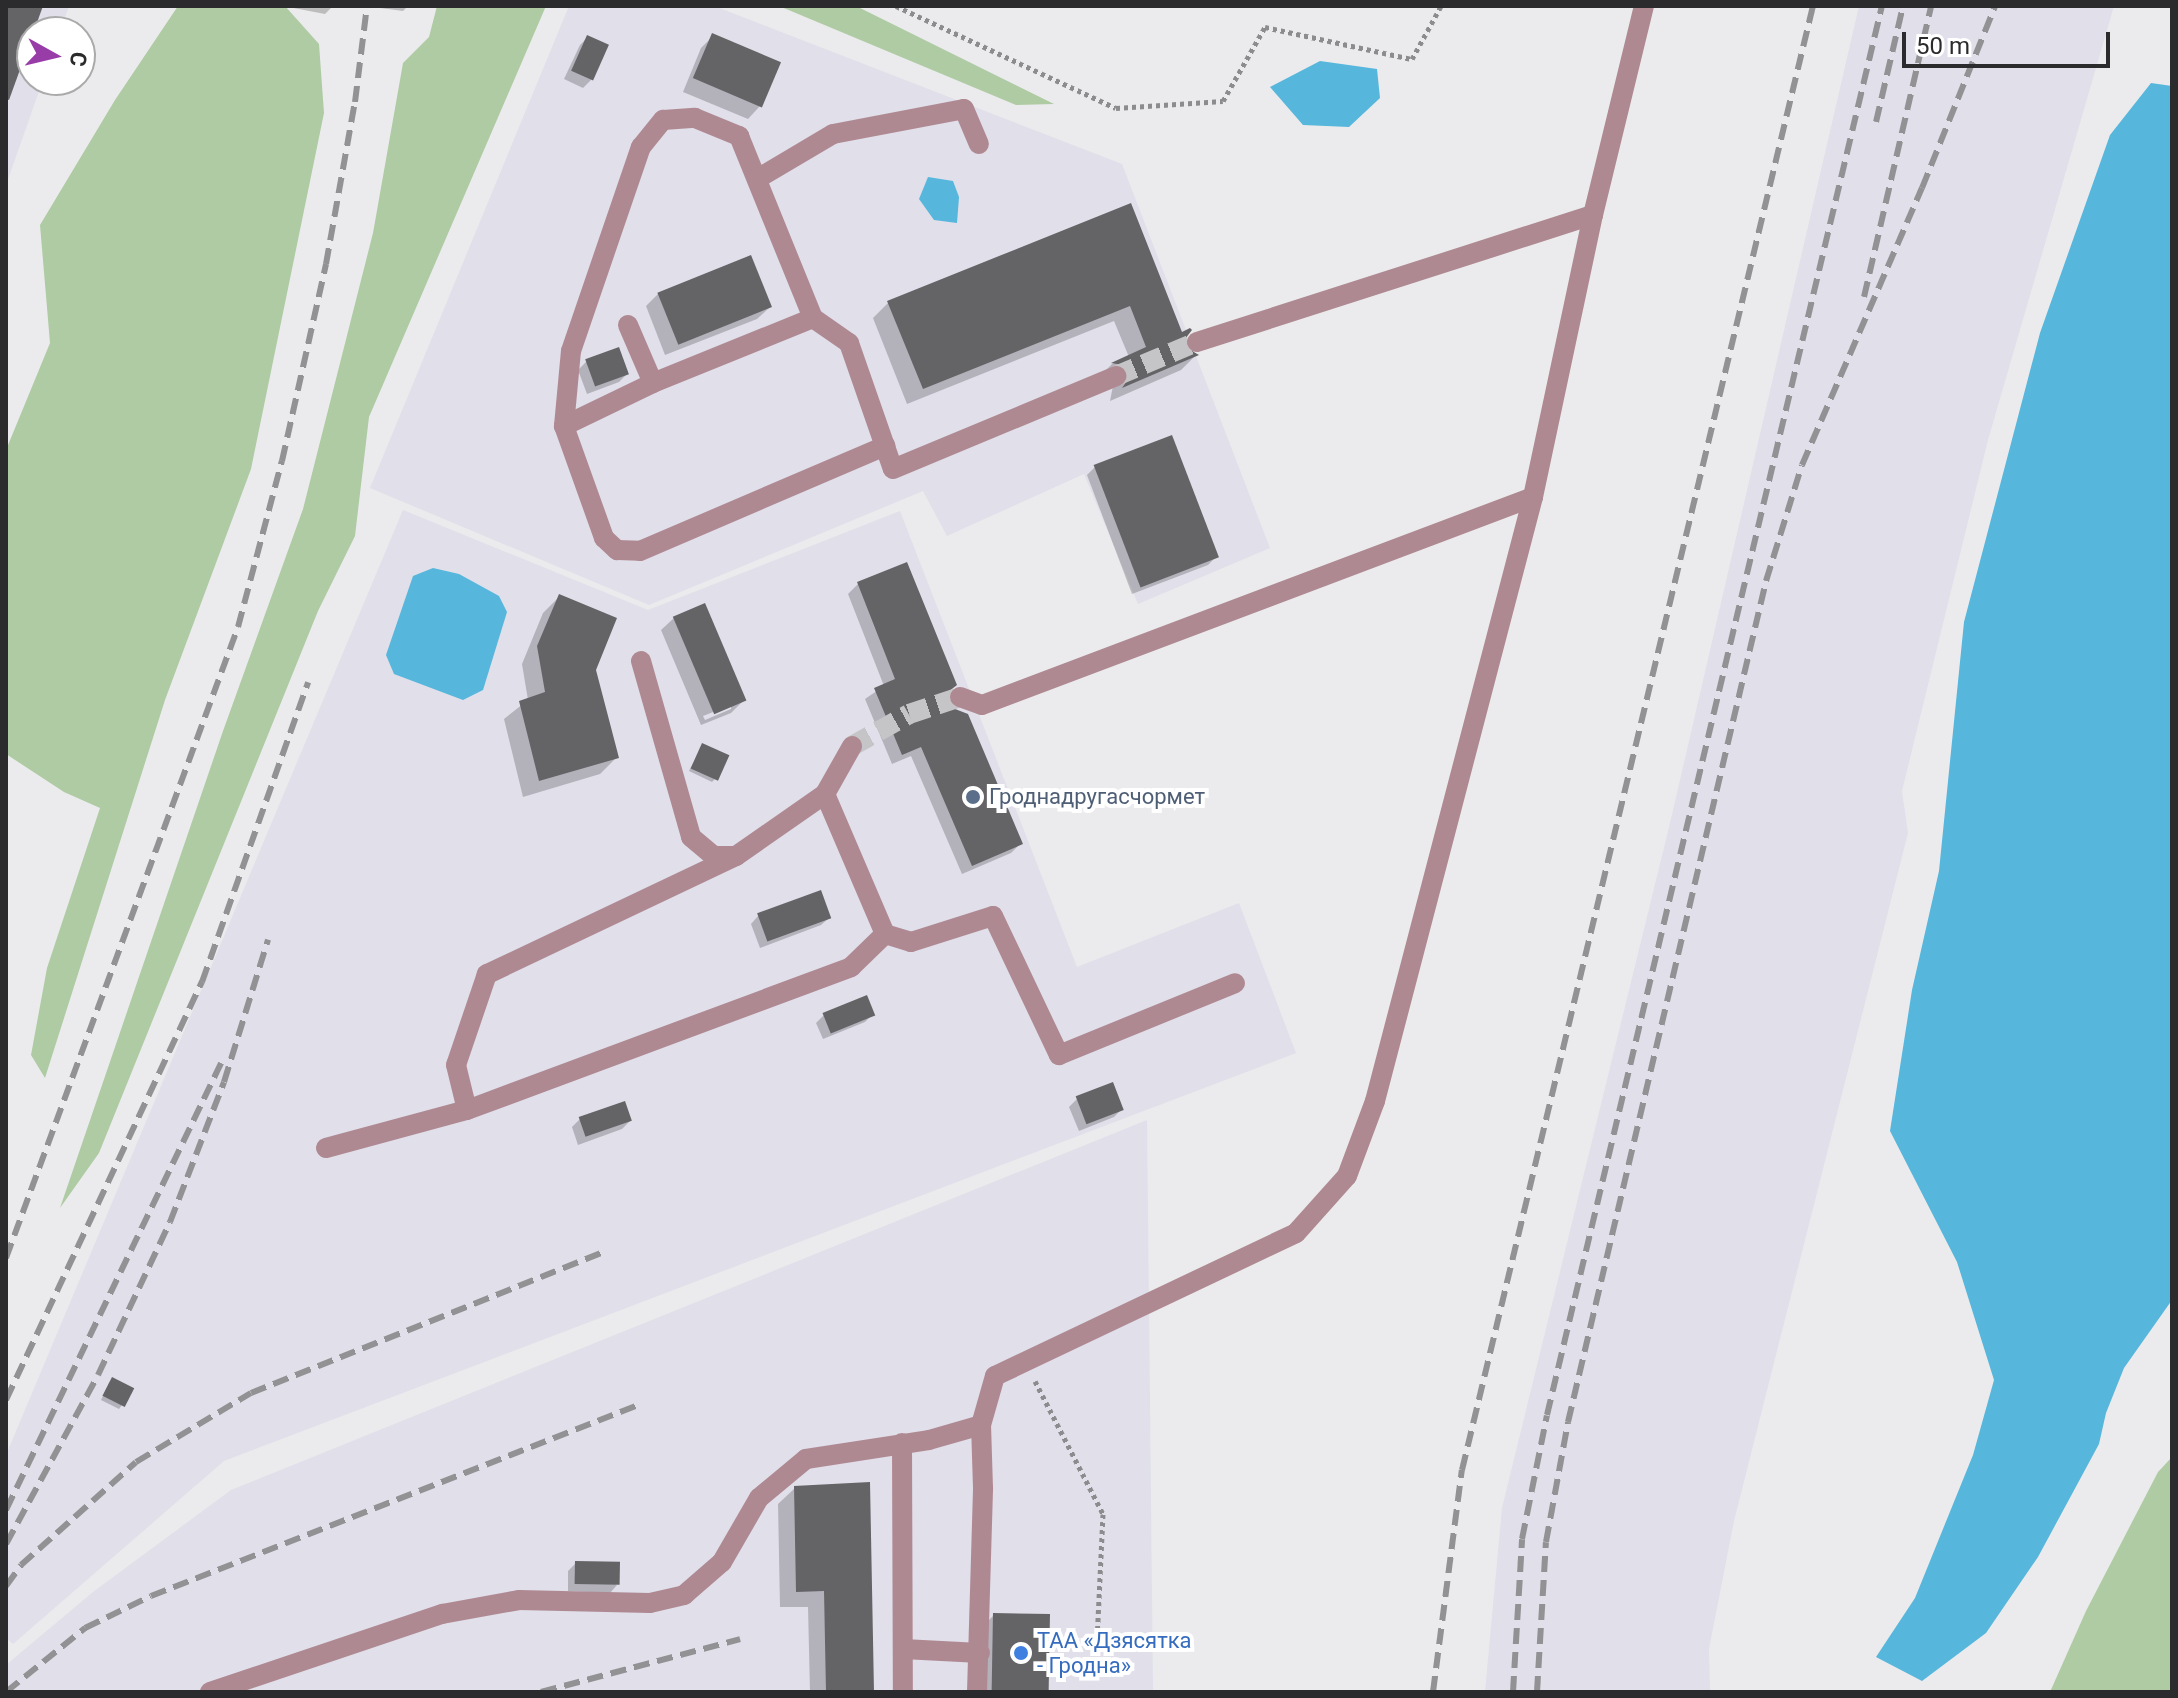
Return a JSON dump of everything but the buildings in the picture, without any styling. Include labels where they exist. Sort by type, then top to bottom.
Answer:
[{"type":"lane","points":[[977,1692],[980,1653],[981,1425],[995,1376],[1296,1233],[1347,1176],[1375,1101],[1533,497],[1593,215],[1644,6]]},
{"type":"lane","points":[[757,179],[833,134],[964,109],[979,144]]},
{"type":"lane","points":[[885,446],[640,551],[617,550],[604,538],[564,426],[571,351],[641,147],[663,120],[695,118],[739,136],[813,318],[849,343],[885,446],[893,469],[1116,376]]},
{"type":"lane","points":[[1197,342],[1593,215]]},
{"type":"lane","points":[[564,426],[653,383],[813,318]]},
{"type":"lane","points":[[628,325],[653,383]]},
{"type":"lane","points":[[960,697],[982,705],[1533,497]]},
{"type":"lane","points":[[641,661],[691,837],[714,856],[736,856]]},
{"type":"lane","points":[[467,1110],[456,1065],[487,974],[736,856],[825,794],[852,746]]},
{"type":"lane","points":[[825,794],[885,934],[911,942],[993,916],[1059,1055],[1235,983]]},
{"type":"lane","points":[[326,1148],[467,1110],[851,967],[885,934]]},
{"type":"lane","points":[[210,1692],[442,1614],[519,1600],[650,1603],[684,1595],[722,1562],[759,1498],[806,1459],[929,1440],[981,1425]]},
{"type":"lane","points":[[902,1443],[903,1692]]},
{"type":"lane","points":[[903,1649],[980,1653]]},
{"type":"path","points":[[896,6],[1116,108],[1223,101],[1265,27],[1412,59],[1441,6]]},
{"type":"path","points":[[1026,1362],[1103,1514],[1096,1662]]},
{"type":"shaded area","points":[[6,6],[69,6],[66,16],[16,16],[16,96],[37,96],[6,185]]},
{"type":"shaded area","points":[[569,6],[714,6],[1122,164],[1270,548],[1138,604],[1084,474],[947,536],[923,491],[649,605],[370,488]]},
{"type":"shaded area","points":[[1859,6],[2114,6],[1988,440],[1902,791],[1908,833],[1734,1521],[1709,1649],[1710,1692],[1485,1692],[1502,1508],[1671,819]]},
{"type":"shaded area","points":[[403,510],[648,610],[900,511],[1077,967],[1239,903],[1296,1053],[224,1461],[13,1644],[6,1638],[6,1455]]},
{"type":"shaded area","points":[[1147,1120],[1153,1692],[6,1692],[6,1665],[93,1592],[231,1490]]},
{"type":"green space","points":[[178,6],[285,6],[319,44],[324,113],[251,469],[165,700],[45,1078],[31,1055],[47,968],[100,808],[64,792],[6,754],[6,450],[50,343],[40,225],[115,100]]},
{"type":"green space","points":[[437,6],[546,6],[369,417],[355,536],[318,611],[99,1153],[60,1208],[223,731],[303,509],[373,233],[403,63],[429,37]]},
{"type":"green space","points":[[779,6],[856,6],[1054,104],[1016,105]]},
{"type":"green space","points":[[2172,1457],[2172,1692],[2050,1692],[2086,1611],[2158,1472]]},
{"type":"water","points":[[1320,61],[1377,69],[1380,98],[1349,127],[1303,125],[1270,87]]},
{"type":"water","points":[[2151,83],[2172,86],[2172,1300],[2124,1368],[2106,1413],[2099,1444],[2038,1557],[1986,1633],[1922,1681],[1876,1657],[1915,1598],[1973,1455],[1994,1380],[1957,1262],[1890,1131],[1912,990],[1939,871],[1964,622],[2040,333],[2110,135]]},
{"type":"water","points":[[928,177],[953,181],[959,197],[957,223],[934,220],[919,199]]},
{"type":"water","points":[[433,568],[459,574],[499,596],[507,612],[483,690],[463,700],[394,674],[386,655],[413,576]]},
{"type":"tunnel","points":[[1116,376],[1197,342]]},
{"type":"tunnel","points":[[852,746],[909,714],[960,697]]},
{"type":"railway","points":[[6,1258],[238,627],[282,461],[326,264],[355,102],[367,6]]},
{"type":"railway","points":[[1433,1692],[1462,1470],[1813,6]]},
{"type":"railway","points":[[1513,1692],[1522,1539],[1547,1415],[1882,6]]},
{"type":"railway","points":[[1876,122],[1903,6]]},
{"type":"railway","points":[[1864,297],[1931,6]]},
{"type":"railway","points":[[1537,1692],[1546,1542],[1568,1422],[1766,581],[1802,465],[1922,188],[1995,6]]},
{"type":"railway","points":[[6,1400],[202,982],[308,682]]},
{"type":"railway","points":[[6,1544],[98,1375],[170,1222],[224,1082],[268,940]]},
{"type":"railway","points":[[6,1510],[221,1063]]},
{"type":"railway","points":[[6,1586],[21,1565],[136,1462],[251,1393],[606,1251]]},
{"type":"railway","points":[[6,1692],[85,1628],[151,1596],[641,1404]]},
{"type":"railway","points":[[541,1692],[740,1639]]},
{"type":"place","name":"Гроднадругасчормет","points":[[973,797]]},
{"type":"place","name":"ТАА «Дзясятка - Гродна»","points":[[1021,1653]]}]
